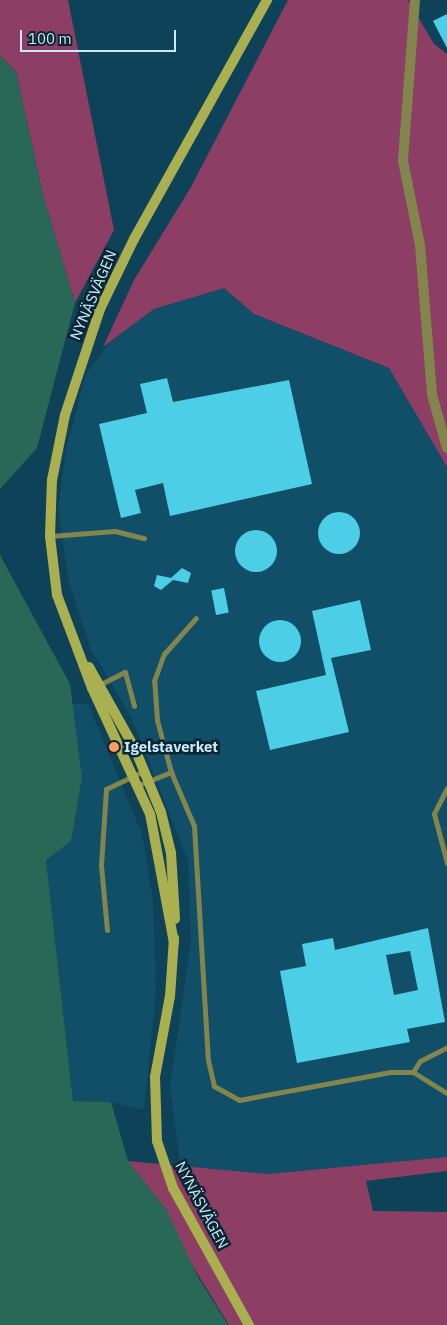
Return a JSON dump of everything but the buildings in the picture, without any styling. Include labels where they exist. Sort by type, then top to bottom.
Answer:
[{"type":"street","name":"NYNÄSVÄGEN","points":[[249,1325],[173,1188],[157,1141],[155,1077],[174,943],[176,900],[171,853],[149,781],[68,631],[57,595],[50,536],[52,480],[63,424],[100,309],[134,239],[267,0]]},
{"type":"street","points":[[414,0],[403,161],[420,245],[432,395],[447,448]]},
{"type":"street","name":"NYNÄSVÄGEN","points":[[96,686],[139,785],[161,855],[174,943]]},
{"type":"lane","points":[[50,536],[115,531],[144,538]]},
{"type":"lane","points":[[196,618],[164,654],[154,681],[156,720],[171,772],[194,826],[208,1060],[214,1086],[239,1100],[390,1072],[413,1072],[447,1093]]},
{"type":"lane","points":[[96,686],[125,672],[134,706]]},
{"type":"lane","points":[[107,930],[101,865],[106,789],[144,771]]},
{"type":"lane","points":[[139,785],[171,772]]},
{"type":"lane","points":[[447,788],[434,814],[447,863]]},
{"type":"lane","points":[[413,1072],[420,1060],[447,1047]]},
{"type":"shaded area","points":[[0,0],[68,0],[114,230],[75,303],[43,195],[16,72],[0,56]]},
{"type":"shaded area","points":[[288,0],[408,0],[434,44],[447,54],[447,467],[389,368],[254,314],[224,288],[154,309],[103,347],[134,280],[191,187]]},
{"type":"shaded area","points":[[0,56],[16,72],[43,195],[75,303],[37,448],[0,489]]},
{"type":"shaded area","name":"Igelstaverket","points":[[224,288],[254,314],[389,368],[447,467],[447,1157],[268,1174],[181,1170],[170,1086],[191,941],[188,861],[132,719],[91,649],[68,579],[58,508],[66,449],[86,374],[108,344],[154,309]]},
{"type":"shaded area","points":[[0,555],[70,684],[82,778],[71,841],[46,860],[73,1101],[111,1102],[128,1161],[166,1209],[198,1277],[228,1325],[0,1325]]},
{"type":"shaded area","points":[[72,704],[88,704],[142,834],[153,900],[156,992],[144,1110],[111,1102],[73,1101],[46,859],[71,841],[82,778]]},
{"type":"shaded area","points":[[447,1157],[447,1171],[366,1181],[373,1211],[447,1212],[447,1325],[229,1325],[128,1161],[268,1174]]},
{"type":"place","name":"Igelstaverket","points":[[114,747]]}]
